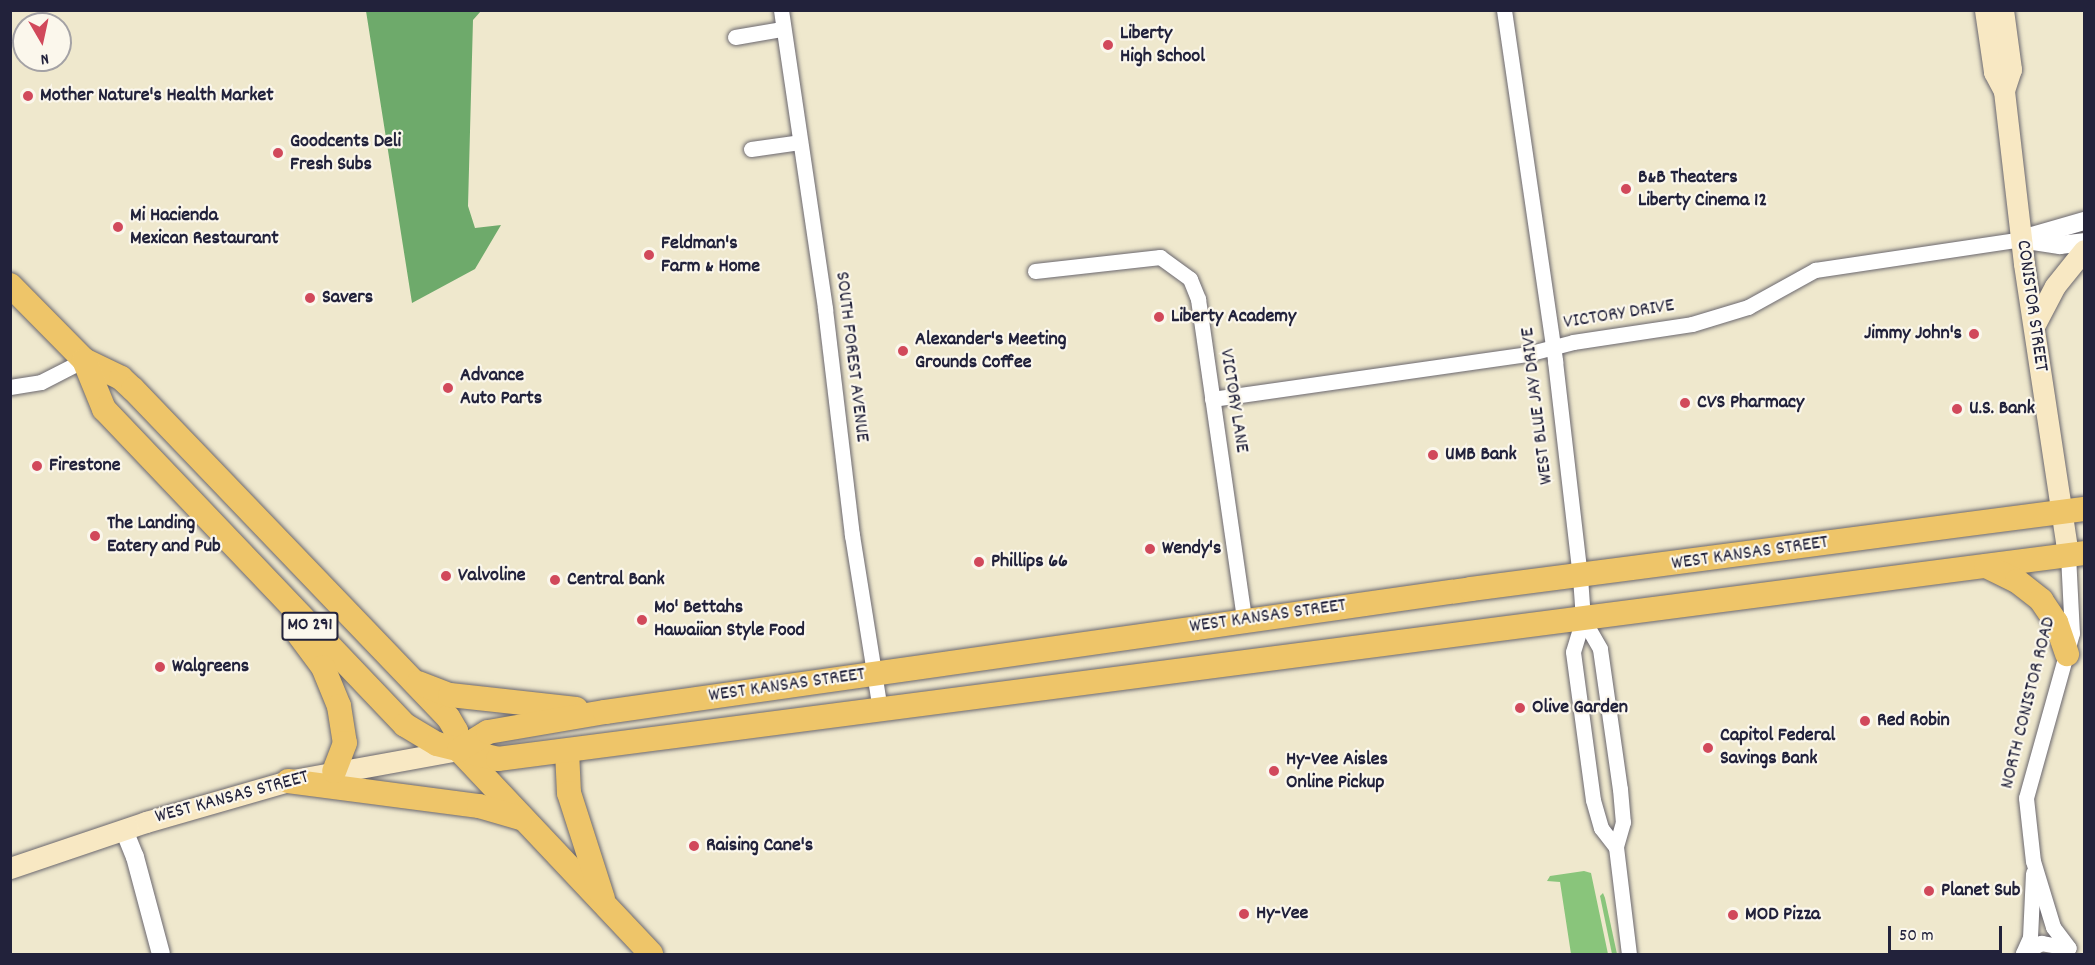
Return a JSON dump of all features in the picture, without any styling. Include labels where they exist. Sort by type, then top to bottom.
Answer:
[{"type":"main road","name":"CONISTOR STREET","points":[[1985,10],[1994,72],[2004,91],[2022,239],[2061,513],[2076,554]]},
{"type":"main road","name":"CONISTOR STREET","points":[[2003,10],[2011,69],[2004,91]]},
{"type":"main road","points":[[2034,326],[2055,286],[2085,250]]},
{"type":"main road","name":"MO 291","points":[[10,285],[84,360],[121,378],[133,389],[448,717],[456,731],[459,750]]},
{"type":"main road","name":"MO 291","points":[[84,360],[104,409],[405,725],[426,739],[459,750],[651,954]]},
{"type":"main road","name":"WEST KANSAS STREET","points":[[10,868],[124,830],[288,781],[459,750],[488,732],[605,712],[1244,620],[2085,509]]},
{"type":"main road","name":"WEST KANSAS STREET","points":[[459,750],[498,759],[567,751],[2076,554]]},
{"type":"main road","points":[[1986,566],[2016,581],[2041,600],[2056,622],[2067,654]]},
{"type":"main road","points":[[267,580],[287,619],[323,667],[335,693],[345,742],[334,771]]},
{"type":"main road","points":[[411,678],[450,695],[605,712]]},
{"type":"main road","points":[[567,751],[568,793],[606,907]]},
{"type":"main road","points":[[288,781],[479,806],[523,819]]},
{"type":"street","name":"SOUTH FOREST AVENUE","points":[[781,10],[852,536],[880,709]]},
{"type":"street","name":"WEST BLUE JAY DRIVE","points":[[1504,10],[1552,347],[1583,619]]},
{"type":"street","points":[[735,37],[782,29]]},
{"type":"street","points":[[751,149],[800,142]]},
{"type":"street","points":[[2022,239],[2085,221]]},
{"type":"street","points":[[2022,239],[2060,245],[2085,242]]},
{"type":"street","name":"VICTORY DRIVE","points":[[1212,399],[1527,354],[1552,347],[1660,330],[1721,316],[1748,307],[1815,270],[2022,239]]},
{"type":"street","name":"VICTORY LANE","points":[[1035,271],[1160,257],[1190,279],[1198,299],[1244,620]]},
{"type":"street","points":[[10,387],[41,382],[84,360]]},
{"type":"street","name":"NORTH CONISTOR ROAD","points":[[2023,954],[2030,937],[2033,861],[2026,798],[2067,654],[2073,612],[2076,554]]},
{"type":"street","points":[[1583,619],[1573,652],[1593,800],[1601,828],[1616,847]]},
{"type":"street","points":[[1583,619],[1600,649],[1620,789],[1623,822],[1616,847],[1629,954]]},
{"type":"street","points":[[124,830],[161,954]]},
{"type":"street","name":"NORTH CONISTOR ROAD","points":[[2033,861],[2053,927],[2073,951]]},
{"type":"street","points":[[1626,927],[1637,954]]},
{"type":"street","points":[[2023,954],[2041,943],[2073,951]]},
{"type":"green space","points":[[366,11],[481,11],[473,20],[468,206],[475,228],[501,225],[475,269],[412,303]]},
{"type":"green space","points":[[1584,871],[1591,873],[1608,954],[1571,954],[1560,882],[1547,881],[1550,876]]},
{"type":"green space","points":[[1603,893],[1617,954],[1612,954],[1600,896]]},
{"type":"place","name":"Liberty High School","points":[[1108,45]]},
{"type":"place","name":"Mother Nature's Health Market","points":[[28,96]]},
{"type":"place","name":"Goodcents Deli Fresh Subs","points":[[278,153]]},
{"type":"place","name":"B&B Theaters Liberty Cinema 12","points":[[1626,189]]},
{"type":"place","name":"Mi Hacienda Mexican Restaurant","points":[[118,227]]},
{"type":"place","name":"Feldman's Farm & Home","points":[[649,255]]},
{"type":"place","name":"Savers","points":[[310,298]]},
{"type":"place","name":"Liberty Academy","points":[[1159,317]]},
{"type":"place","name":"Jimmy John's","points":[[1974,334]]},
{"type":"place","name":"Alexander's Meeting Grounds Coffee","points":[[903,351]]},
{"type":"place","name":"Advance Auto Parts","points":[[448,388]]},
{"type":"place","name":"CVS Pharmacy","points":[[1685,403]]},
{"type":"place","name":"U.S. Bank","points":[[1957,409]]},
{"type":"place","name":"UMB Bank","points":[[1433,455]]},
{"type":"place","name":"Firestone","points":[[37,466]]},
{"type":"place","name":"The Landing Eatery and Pub","points":[[95,536]]},
{"type":"place","name":"Wendy's","points":[[1150,549]]},
{"type":"place","name":"Phillips 66","points":[[979,562]]},
{"type":"place","name":"Valvoline","points":[[446,576]]},
{"type":"place","name":"Central Bank","points":[[555,580]]},
{"type":"place","name":"Mo' Bettahs Hawaiian Style Food","points":[[642,620]]},
{"type":"place","name":"Walgreens","points":[[160,667]]},
{"type":"place","name":"Olive Garden","points":[[1520,708]]},
{"type":"place","name":"Red Robin","points":[[1865,721]]},
{"type":"place","name":"Capitol Federal Savings Bank","points":[[1708,748]]},
{"type":"place","name":"Hy-Vee Aisles Online Pickup","points":[[1274,771]]},
{"type":"place","name":"Raising Cane's","points":[[694,846]]},
{"type":"place","name":"Planet Sub","points":[[1929,891]]},
{"type":"place","name":"Hy-Vee","points":[[1244,914]]},
{"type":"place","name":"MOD Pizza","points":[[1733,915]]}]
